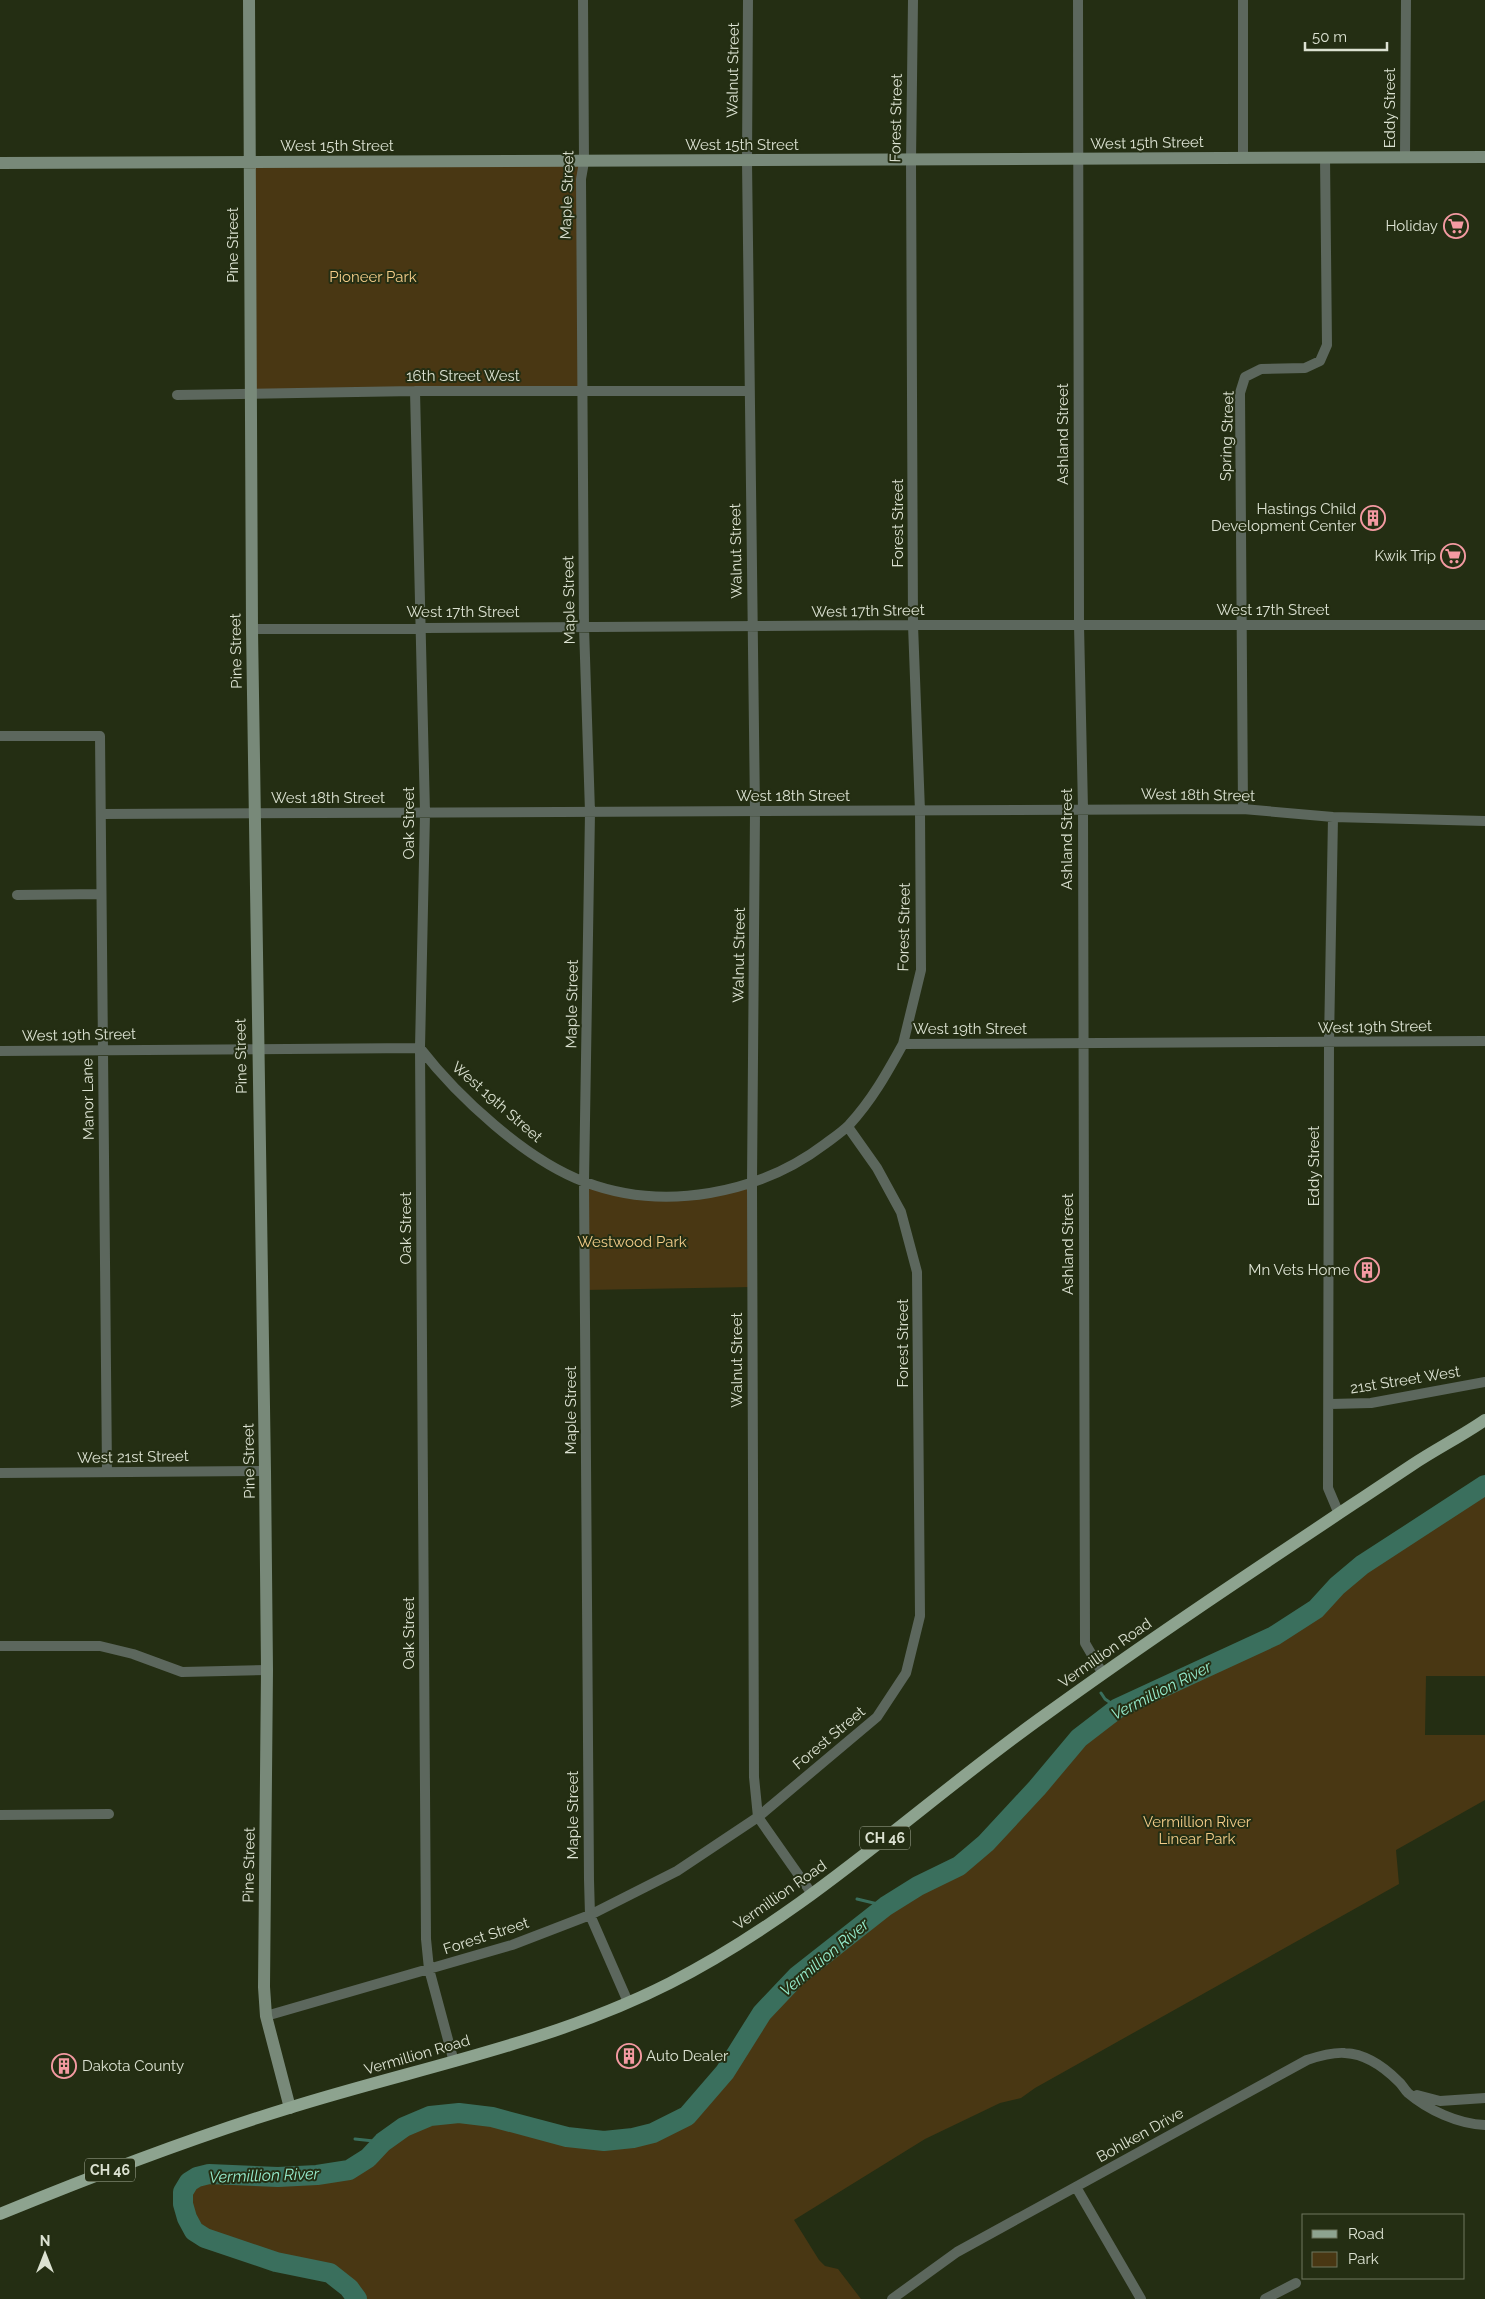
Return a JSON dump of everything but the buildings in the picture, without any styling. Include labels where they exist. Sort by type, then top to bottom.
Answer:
[{"type":"main road","name":"Vermillion Road","points":[[0,2214],[156,2152],[290,2108],[522,2042],[628,2002],[670,1983],[722,1954],[812,1894],[1040,1718],[1103,1674],[1428,1454],[1485,1420]]},
{"type":"street","name":"Pine Street","points":[[249,0],[252,630],[267,1670],[264,1987],[266,2016],[290,2108]]},
{"type":"street","name":"Maple Street","points":[[584,0],[584,162],[581,179],[581,391],[584,627],[590,812],[584,1182],[590,1915],[628,2002]]},
{"type":"street","name":"Walnut Street","points":[[748,0],[748,392],[755,811],[752,1183],[754,1777],[758,1817],[812,1894]]},
{"type":"street","name":"Forest Street","points":[[903,1044],[921,970],[920,810],[913,624],[911,161],[913,0]]},
{"type":"street","name":"Ashland Street","points":[[1078,0],[1079,625],[1083,809],[1084,1643],[1103,1674]]},
{"type":"street","points":[[1243,0],[1243,158]]},
{"type":"street","name":"Eddy Street","points":[[1405,157],[1406,0]]},
{"type":"street","name":"Spring Street","points":[[1243,809],[1240,625],[1240,393],[1245,376],[1261,369],[1305,368],[1320,361],[1327,346],[1326,157]]},
{"type":"street","name":"West 15th Street","points":[[0,163],[911,161],[1485,157]]},
{"type":"street","name":"16th Street West","points":[[178,395],[415,391],[748,392]]},
{"type":"street","name":"Oak Street","points":[[415,391],[426,813],[420,1048],[426,1929],[429,1969],[454,2062]]},
{"type":"street","name":"West 17th Street","points":[[252,630],[420,627],[752,627],[913,624],[1485,625]]},
{"type":"street","name":"Manor Lane","points":[[0,736],[100,736],[107,1472]]},
{"type":"street","name":"West 18th Street","points":[[101,814],[1243,809],[1333,817],[1485,821]]},
{"type":"street","name":"Eddy Street","points":[[1333,817],[1329,1042],[1330,1404],[1328,1488],[1339,1514]]},
{"type":"street","points":[[17,894],[101,894]]},
{"type":"street","name":"West 19th Street","points":[[0,1051],[420,1048],[440,1075],[523,1147],[558,1169],[584,1182],[608,1190],[667,1197],[719,1191],[752,1183],[803,1160],[848,1127],[880,1087],[903,1044],[1485,1041]]},
{"type":"street","name":"Forest Street","points":[[266,2016],[512,1945],[590,1915],[677,1871],[758,1817],[877,1718],[906,1673],[920,1616],[917,1272],[902,1212],[877,1168],[848,1127]]},
{"type":"street","name":"21st Street West","points":[[1330,1404],[1370,1403],[1485,1382]]},
{"type":"street","name":"West 21st Street","points":[[0,1473],[265,1471]]},
{"type":"street","points":[[0,1646],[100,1646],[133,1654],[182,1672],[267,1670]]},
{"type":"street","points":[[0,1815],[109,1814]]},
{"type":"street","name":"Bohlken Drive","points":[[892,2299],[957,2252],[1307,2060],[1327,2054],[1345,2053],[1364,2057],[1390,2073],[1408,2092],[1439,2112],[1458,2121],[1485,2125]]},
{"type":"street","points":[[1408,2092],[1440,2101],[1485,2098]]},
{"type":"street","points":[[1076,2188],[1140,2299]]},
{"type":"street","points":[[1265,2299],[1296,2283]]},
{"type":"green space","name":"Pioneer Park","points":[[584,162],[581,391],[250,394],[250,163]]},
{"type":"green space","name":"Westwood Park","points":[[584,1182],[667,1197],[752,1183],[752,1287],[585,1290]]},
{"type":"green space","name":"Vermillion River Linear Park","points":[[1485,1485],[1485,1676],[1426,1676],[1425,1735],[1485,1735],[1485,1800],[1396,1850],[1399,1884],[1035,2088],[1021,2098],[1000,2103],[925,2139],[794,2220],[819,2260],[825,2266],[838,2269],[861,2299],[357,2299],[349,2288],[330,2273],[276,2262],[205,2238],[194,2231],[187,2218],[183,2204],[183,2192],[189,2182],[197,2177],[209,2174],[278,2177],[317,2175],[349,2170],[368,2158],[383,2142],[404,2127],[430,2116],[459,2113],[492,2117],[566,2137],[604,2141],[633,2138],[653,2133],[687,2116],[725,2072],[762,2013],[797,1976],[886,1906],[918,1886],[959,1866],[986,1843],[1037,1789],[1079,1738],[1118,1708],[1274,1636],[1316,1609],[1337,1586],[1362,1565]]},
{"type":"waterway","name":"Vermillion River","points":[[357,2299],[349,2288],[330,2273],[276,2262],[205,2238],[194,2231],[187,2218],[183,2204],[183,2192],[189,2182],[197,2177],[209,2174],[278,2177],[317,2175],[349,2170],[368,2158],[383,2142],[404,2127],[430,2116],[459,2113],[492,2117],[567,2137],[604,2141],[633,2138],[653,2133],[687,2116],[725,2072],[762,2013],[797,1976],[886,1906],[918,1886],[959,1866],[986,1843],[1037,1788],[1079,1738],[1118,1708],[1274,1636],[1316,1609],[1337,1586],[1362,1565],[1485,1485]]},
{"type":"waterway","points":[[1101,1693],[1105,1699],[1118,1708]]},
{"type":"waterway","points":[[857,1899],[886,1906]]},
{"type":"waterway","points":[[355,2139],[383,2142]]},
{"type":"place","name":"Holiday","points":[[1456,226]]},
{"type":"place","name":"Hastings Child Development Center","points":[[1373,518]]},
{"type":"place","name":"Kwik Trip","points":[[1453,556]]},
{"type":"place","name":"Mn Vets Home","points":[[1367,1270]]},
{"type":"place","name":"Auto Dealer","points":[[629,2056]]},
{"type":"place","name":"Dakota County","points":[[64,2066]]}]
